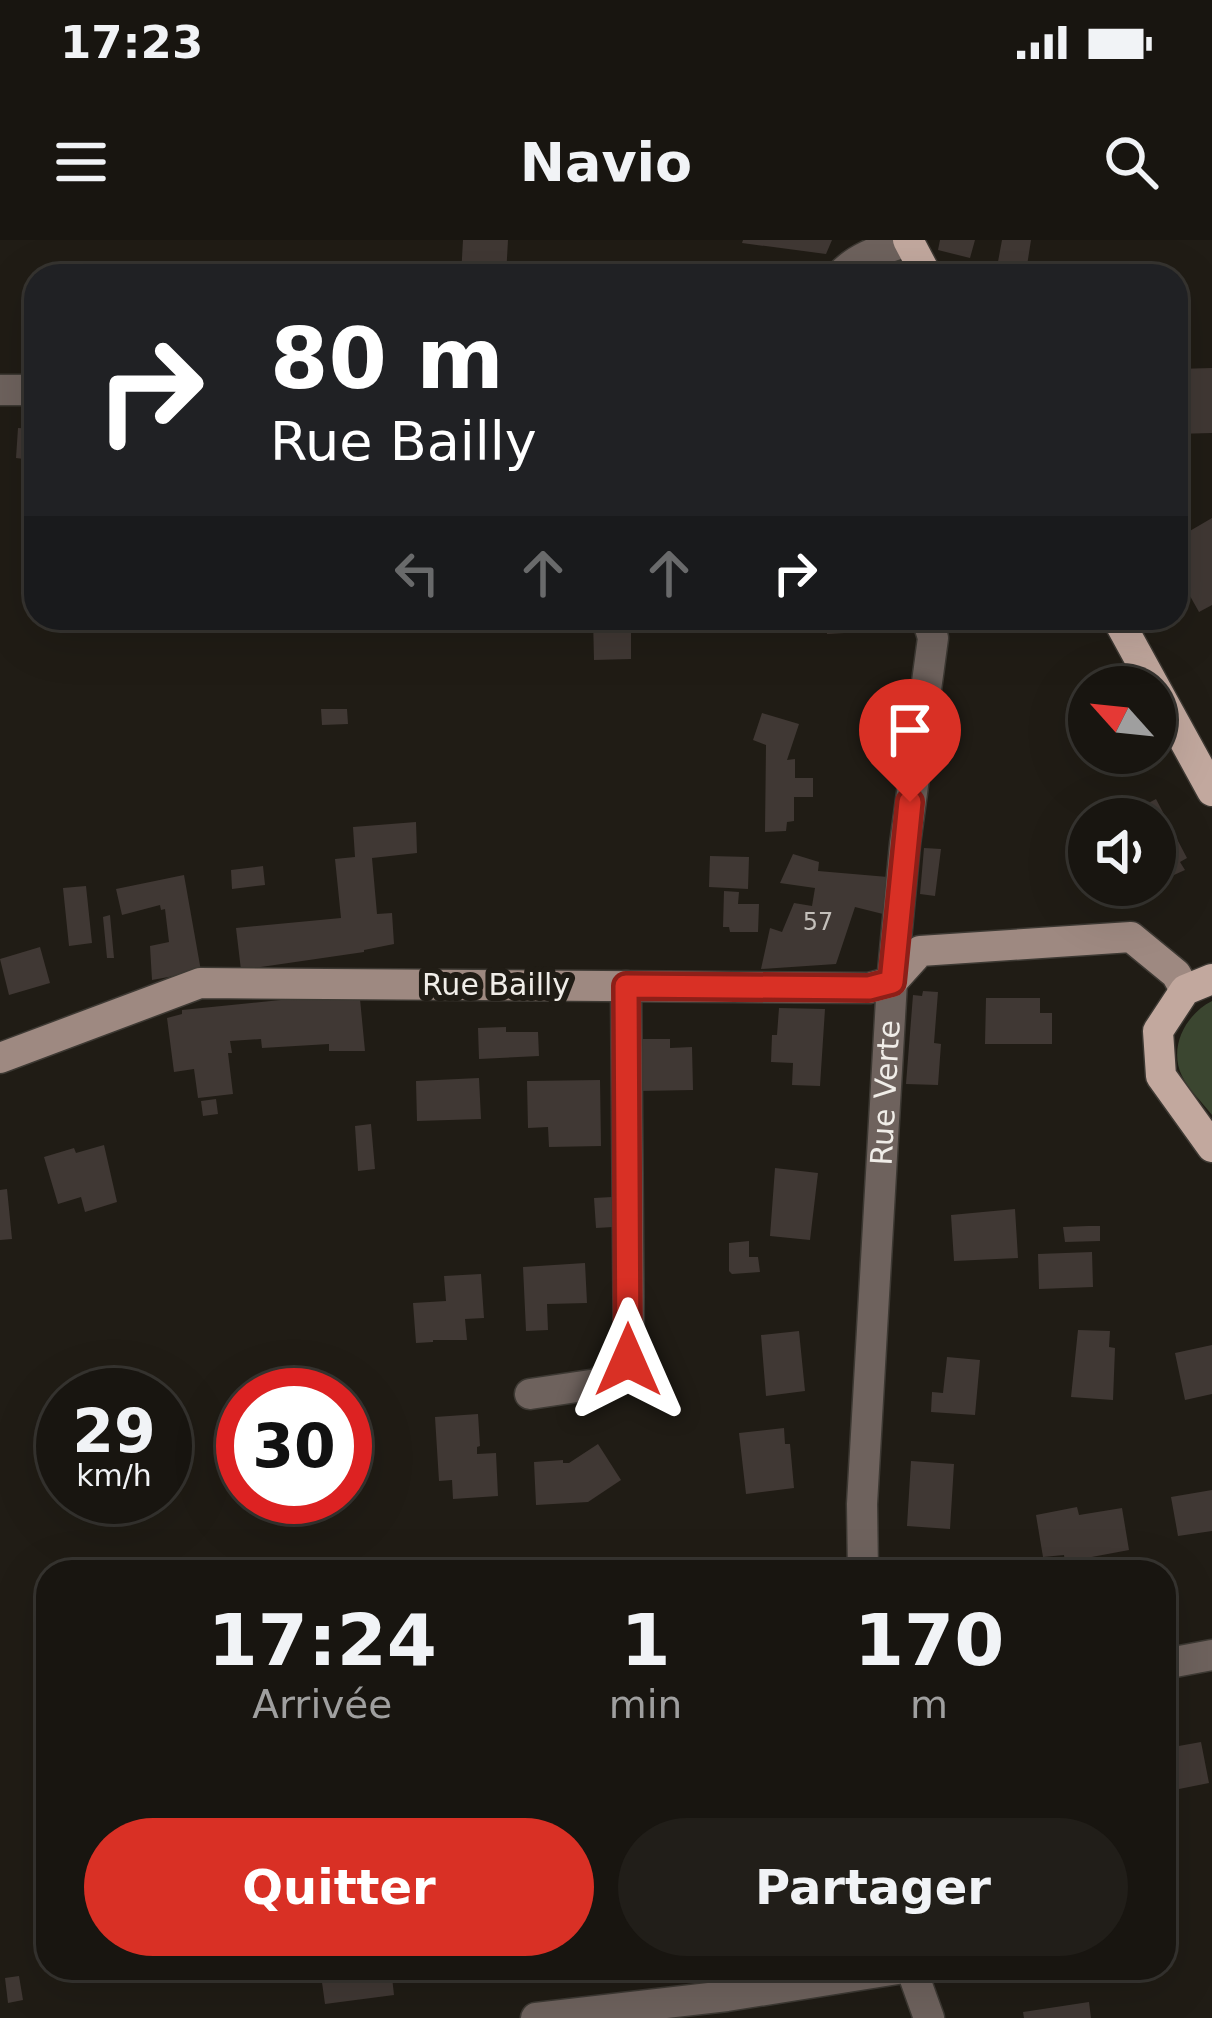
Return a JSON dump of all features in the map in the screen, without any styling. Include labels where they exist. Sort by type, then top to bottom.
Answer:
[{"type":"main road","points":[[1124,630],[1212,790]]},
{"type":"main road","points":[[1198,985],[1158,1031],[1161,1076],[1212,1147]]},
{"type":"street","points":[[853,264],[908,241]]},
{"type":"street","name":"Rue Verte","points":[[863,1560],[862,1504],[892,982],[931,630]]},
{"type":"street","name":"Rue Bailly","points":[[0,1058],[200,983],[869,988],[892,982],[920,951],[1131,937],[1176,974],[1198,985]]},
{"type":"street","points":[[530,1394],[597,1384],[628,1360],[626,986]]},
{"type":"street","points":[[1176,1662],[1212,1655]]},
{"type":"street","points":[[536,2018],[830,1980]]},
{"type":"street","points":[[912,1980],[929,2018]]},
{"type":"green space","points":[[1212,1001],[1212,1115],[1185,1081],[1177,1054],[1187,1023]]},
{"type":"building","points":[[463,240],[508,240],[507,264],[462,264]]},
{"type":"building","points":[[743,240],[832,240],[826,254]]},
{"type":"building","points":[[940,240],[975,240],[970,258],[938,250]]},
{"type":"building","points":[[1002,240],[1031,240],[1027,264],[998,264]]},
{"type":"building","points":[[1212,368],[1212,433],[1188,434],[1188,369]]},
{"type":"building","points":[[18,428],[24,428],[24,459],[16,458]]},
{"type":"building","points":[[1212,518],[1212,605],[1199,612],[1188,592],[1188,532]]},
{"type":"building","points":[[593,630],[631,630],[631,659],[594,660]]},
{"type":"building","points":[[827,630],[879,631],[827,634]]},
{"type":"building","points":[[321,709],[347,709],[348,724],[322,725]]},
{"type":"building","points":[[762,713],[799,724],[787,760],[795,759],[795,778],[813,778],[813,797],[794,797],[794,821],[787,822],[786,831],[765,832],[766,745],[753,740]]},
{"type":"building","points":[[416,822],[417,853],[372,858],[377,914],[392,913],[394,944],[241,970],[236,928],[341,918],[335,859],[355,857],[353,827]]},
{"type":"building","points":[[1176,837],[1187,858],[1180,862],[1185,870],[1176,874]]},
{"type":"building","points":[[924,848],[941,849],[935,896],[920,894]]},
{"type":"building","points":[[793,854],[819,862],[818,871],[888,877],[883,914],[855,907],[836,964],[761,969],[770,928],[782,932],[794,903],[812,906],[815,888],[780,883]]},
{"type":"building","points":[[710,856],[749,857],[748,889],[709,887]]},
{"type":"building","points":[[263,866],[265,885],[232,889],[231,870]]},
{"type":"building","points":[[184,875],[201,971],[152,980],[150,946],[169,942],[165,909],[160,905],[122,915],[116,889]]},
{"type":"building","points":[[86,886],[92,943],[69,946],[63,888]]},
{"type":"building","points":[[724,891],[739,892],[738,904],[759,904],[758,932],[730,932],[723,927]]},
{"type":"building","points":[[110,915],[114,958],[107,958],[103,917]]},
{"type":"building","points":[[40,947],[50,983],[9,995],[0,959]]},
{"type":"building","points":[[923,991],[938,992],[934,1043],[941,1044],[938,1085],[906,1084],[913,995],[922,996]]},
{"type":"building","points":[[300,998],[360,999],[365,1051],[329,1051],[329,1044],[262,1048],[261,1039],[230,1041],[233,1094],[198,1098],[194,1069],[174,1072],[167,1018],[182,1010]]},
{"type":"building","points":[[986,998],[1040,998],[1040,1013],[1052,1013],[1052,1044],[985,1044]]},
{"type":"building","points":[[779,1008],[825,1009],[820,1086],[792,1085],[793,1063],[771,1062]]},
{"type":"building","points":[[506,1027],[506,1032],[538,1032],[539,1056],[479,1059],[478,1028]]},
{"type":"building","points":[[638,1039],[670,1039],[670,1048],[692,1047],[693,1090],[638,1091]]},
{"type":"building","points":[[479,1078],[481,1119],[417,1121],[416,1081]]},
{"type":"building","points":[[600,1080],[601,1146],[549,1147],[548,1127],[528,1128],[527,1081]]},
{"type":"building","points":[[216,1099],[218,1114],[203,1116],[201,1101]]},
{"type":"building","points":[[371,1124],[375,1169],[358,1171],[355,1126]]},
{"type":"building","points":[[104,1145],[117,1202],[85,1212],[81,1197],[58,1204],[44,1157]]},
{"type":"building","points":[[775,1168],[818,1173],[810,1240],[770,1236]]},
{"type":"building","points":[[7,1189],[12,1239],[0,1240],[0,1190]]},
{"type":"building","points":[[612,1197],[613,1227],[596,1228],[594,1198]]},
{"type":"building","points":[[1015,1209],[1018,1258],[954,1261],[951,1215]]},
{"type":"building","points":[[1100,1226],[1100,1241],[1065,1242],[1063,1227]]},
{"type":"building","points":[[749,1241],[749,1257],[758,1257],[760,1272],[732,1274],[729,1243]]},
{"type":"building","points":[[1092,1252],[1093,1287],[1039,1289],[1038,1254]]},
{"type":"building","points":[[585,1263],[587,1303],[547,1304],[548,1330],[526,1331],[523,1267]]},
{"type":"building","points":[[481,1274],[484,1318],[465,1319],[467,1340],[416,1343],[413,1303],[446,1301],[444,1276]]},
{"type":"building","points":[[1078,1330],[1110,1331],[1109,1347],[1115,1348],[1113,1400],[1071,1397]]},
{"type":"building","points":[[799,1331],[805,1391],[766,1396],[761,1335]]},
{"type":"building","points":[[1212,1345],[1212,1394],[1185,1400],[1175,1353]]},
{"type":"building","points":[[947,1357],[980,1360],[975,1415],[931,1412],[932,1392],[943,1393]]},
{"type":"building","points":[[478,1414],[477,1454],[496,1453],[498,1496],[453,1499],[452,1480],[439,1481],[435,1417]]},
{"type":"building","points":[[784,1428],[794,1488],[746,1494],[739,1433]]},
{"type":"building","points":[[598,1444],[621,1480],[588,1502],[536,1505],[534,1462],[569,1463]]},
{"type":"building","points":[[911,1461],[954,1464],[950,1529],[907,1526]]},
{"type":"building","points":[[1212,1490],[1212,1531],[1178,1536],[1171,1497]]},
{"type":"building","points":[[1077,1507],[1079,1515],[1122,1508],[1129,1550],[1076,1560],[1065,1560],[1064,1555],[1043,1557],[1036,1515]]},
{"type":"building","points":[[1201,1742],[1209,1783],[1176,1790],[1176,1746]]},
{"type":"building","points":[[19,1976],[23,2000],[8,2003],[5,1978]]},
{"type":"building","points":[[322,1980],[392,1980],[394,1995],[325,2004]]},
{"type":"building","points":[[1089,2002],[1091,2018],[1024,2018],[1023,2012]]},
{"type":"route","points":[[628,1360],[626,986],[869,988],[892,982],[910,802]]}]
